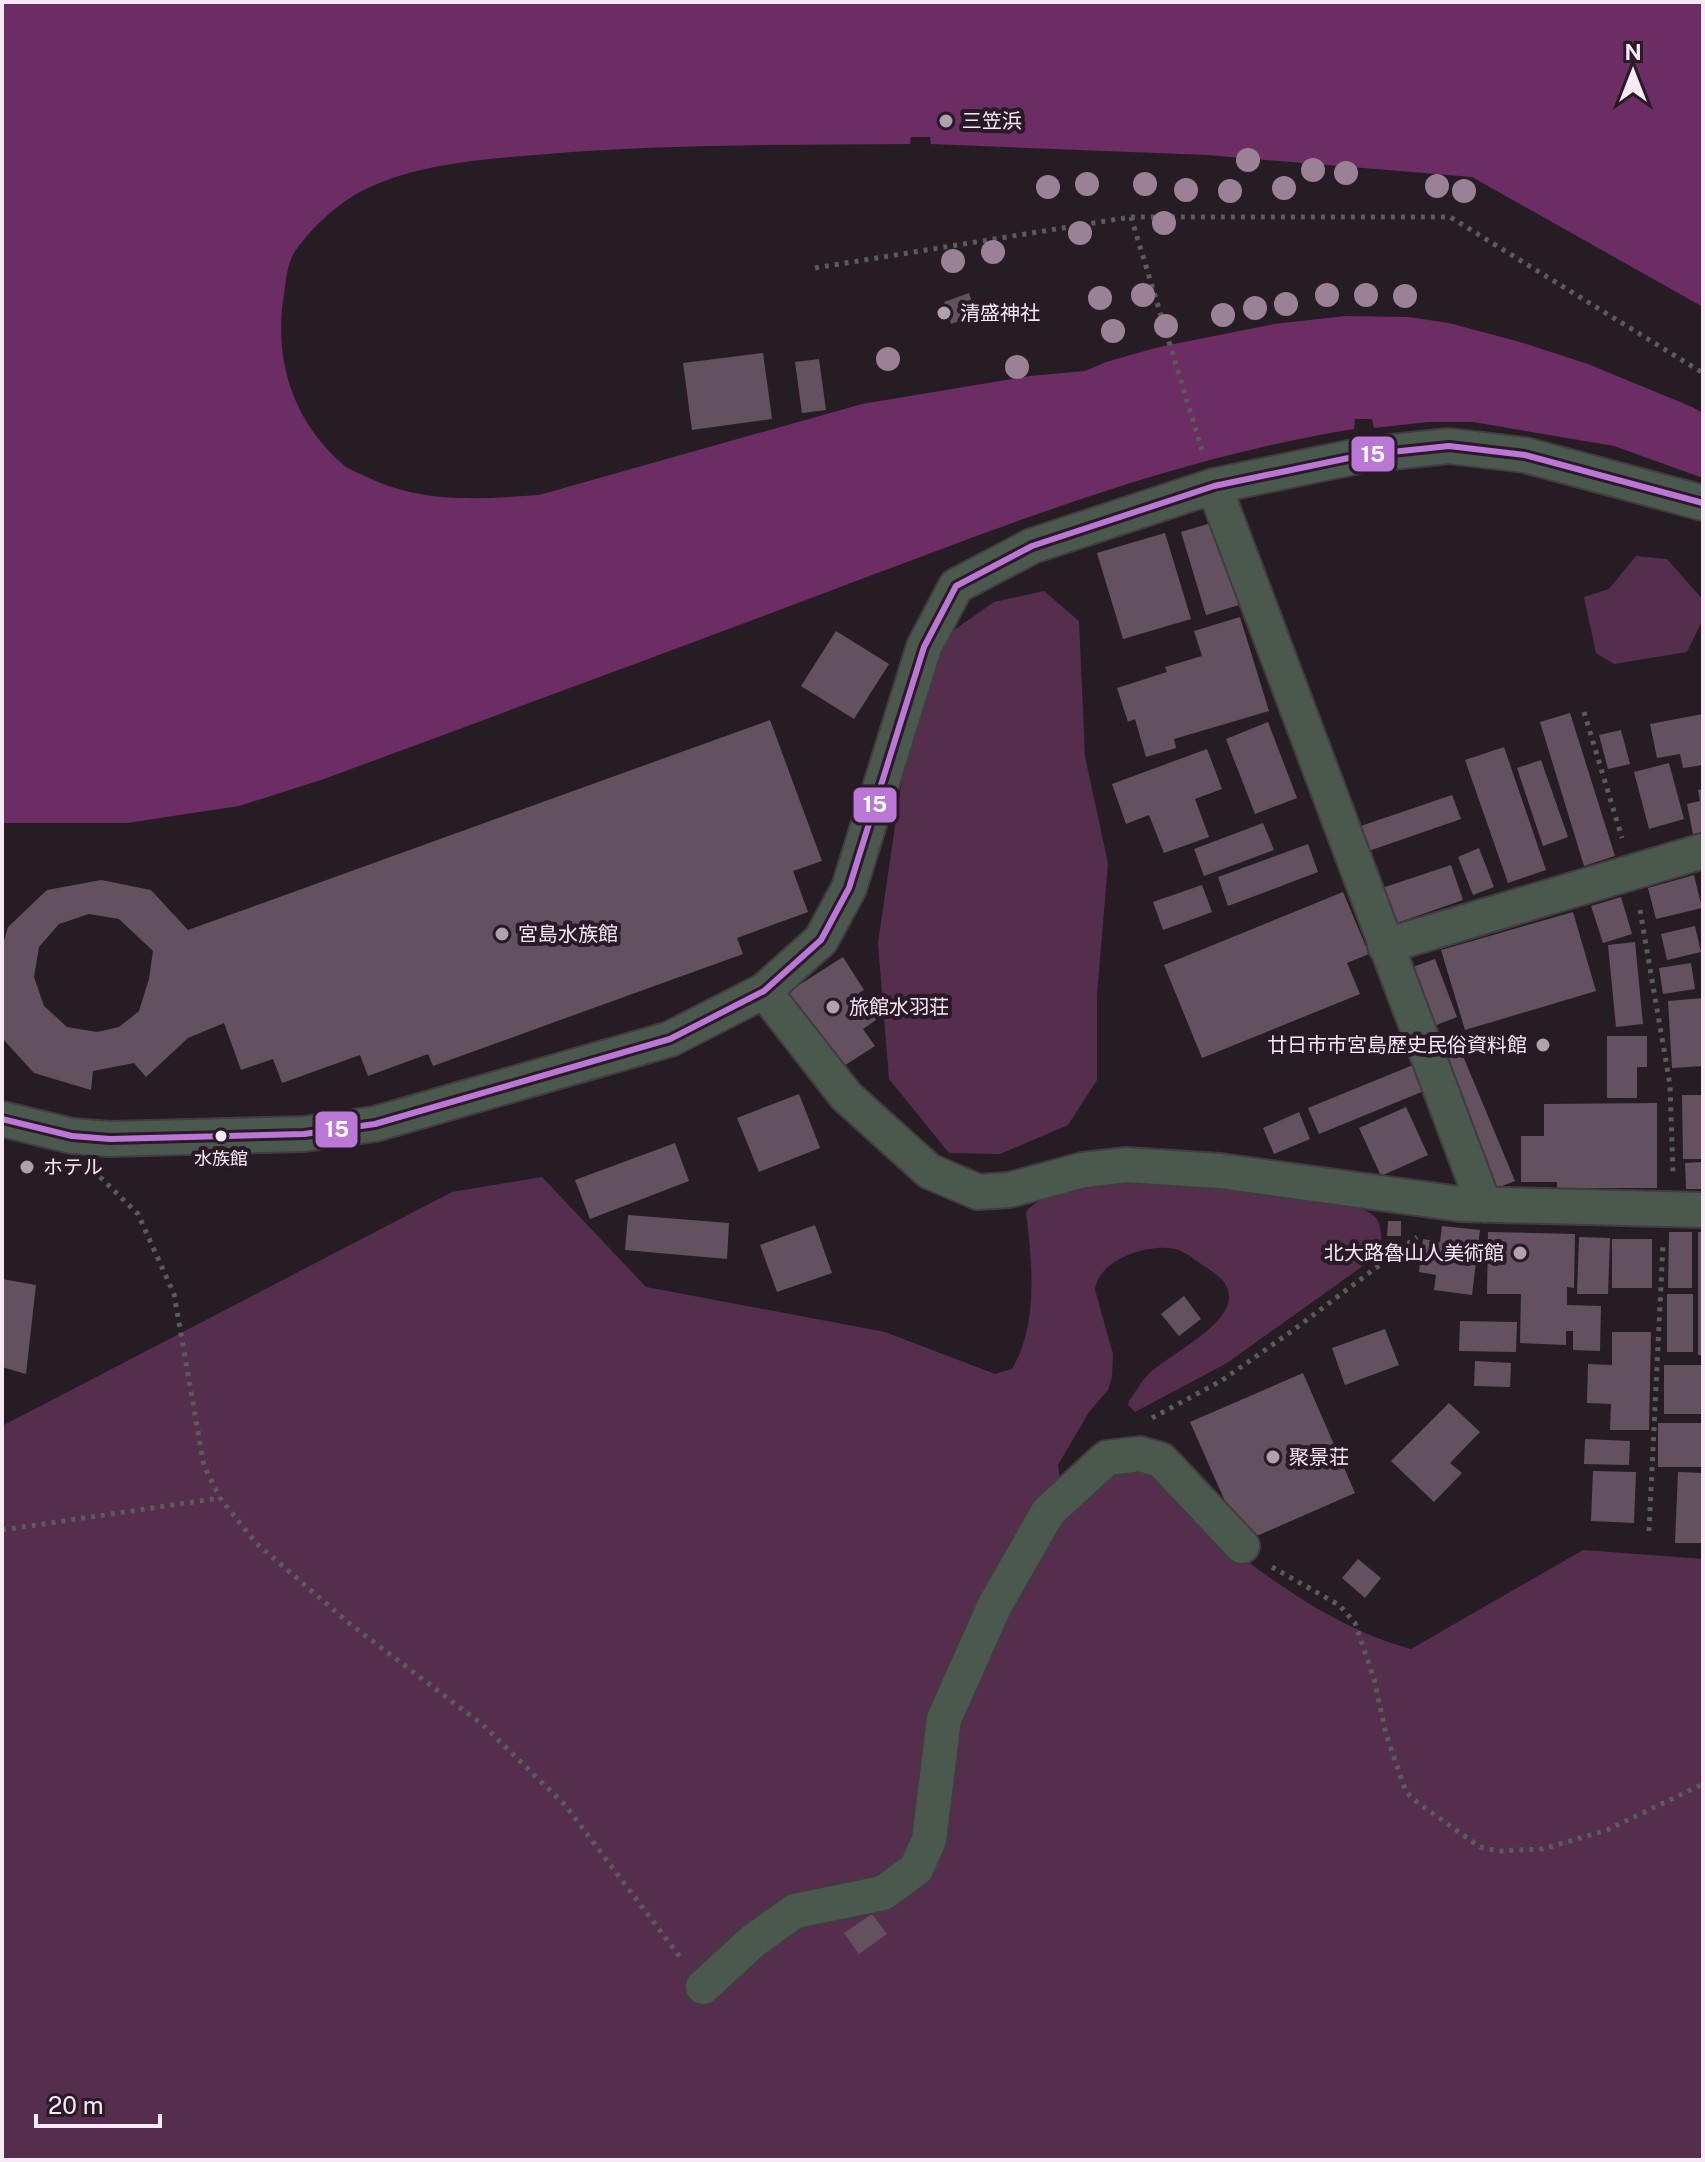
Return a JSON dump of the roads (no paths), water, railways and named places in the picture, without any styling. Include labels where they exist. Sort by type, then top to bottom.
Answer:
[{"type":"street","points":[[2,1119],[72,1136],[110,1139],[304,1134],[375,1124],[670,1039],[764,991],[821,940],[849,888],[924,647],[956,586],[1032,546],[1214,486],[1363,455],[1449,446],[1525,455],[1703,503]]},
{"type":"street","points":[[1214,486],[1484,1205]]},
{"type":"street","points":[[1385,946],[1703,851]]},
{"type":"street","points":[[764,991],[846,1096],[929,1171],[978,1192],[1009,1190],[1083,1170],[1127,1165],[1220,1171],[1446,1202],[1689,1210]]},
{"type":"street","points":[[703,1987],[753,1941],[795,1911],[883,1893],[916,1869],[929,1840],[944,1719],[995,1605],[1048,1512],[1107,1458],[1140,1454],[1161,1460],[1242,1546]]},
{"type":"place","name":"三笠浜","points":[[946,121]]},
{"type":"place","name":"清盛神社","points":[[944,313]]},
{"type":"place","name":"宮島水族館","points":[[502,934]]},
{"type":"place","name":"旅館水羽荘","points":[[833,1007]]},
{"type":"place","name":"廿日市市宮島歴史民俗資料館","points":[[1543,1045]]},
{"type":"place","name":"水族館","points":[[221,1136]]},
{"type":"place","name":"ホテル","points":[[27,1167]]},
{"type":"place","name":"北大路魯山人美術館","points":[[1520,1253]]},
{"type":"place","name":"聚景荘","points":[[1273,1457]]}]
